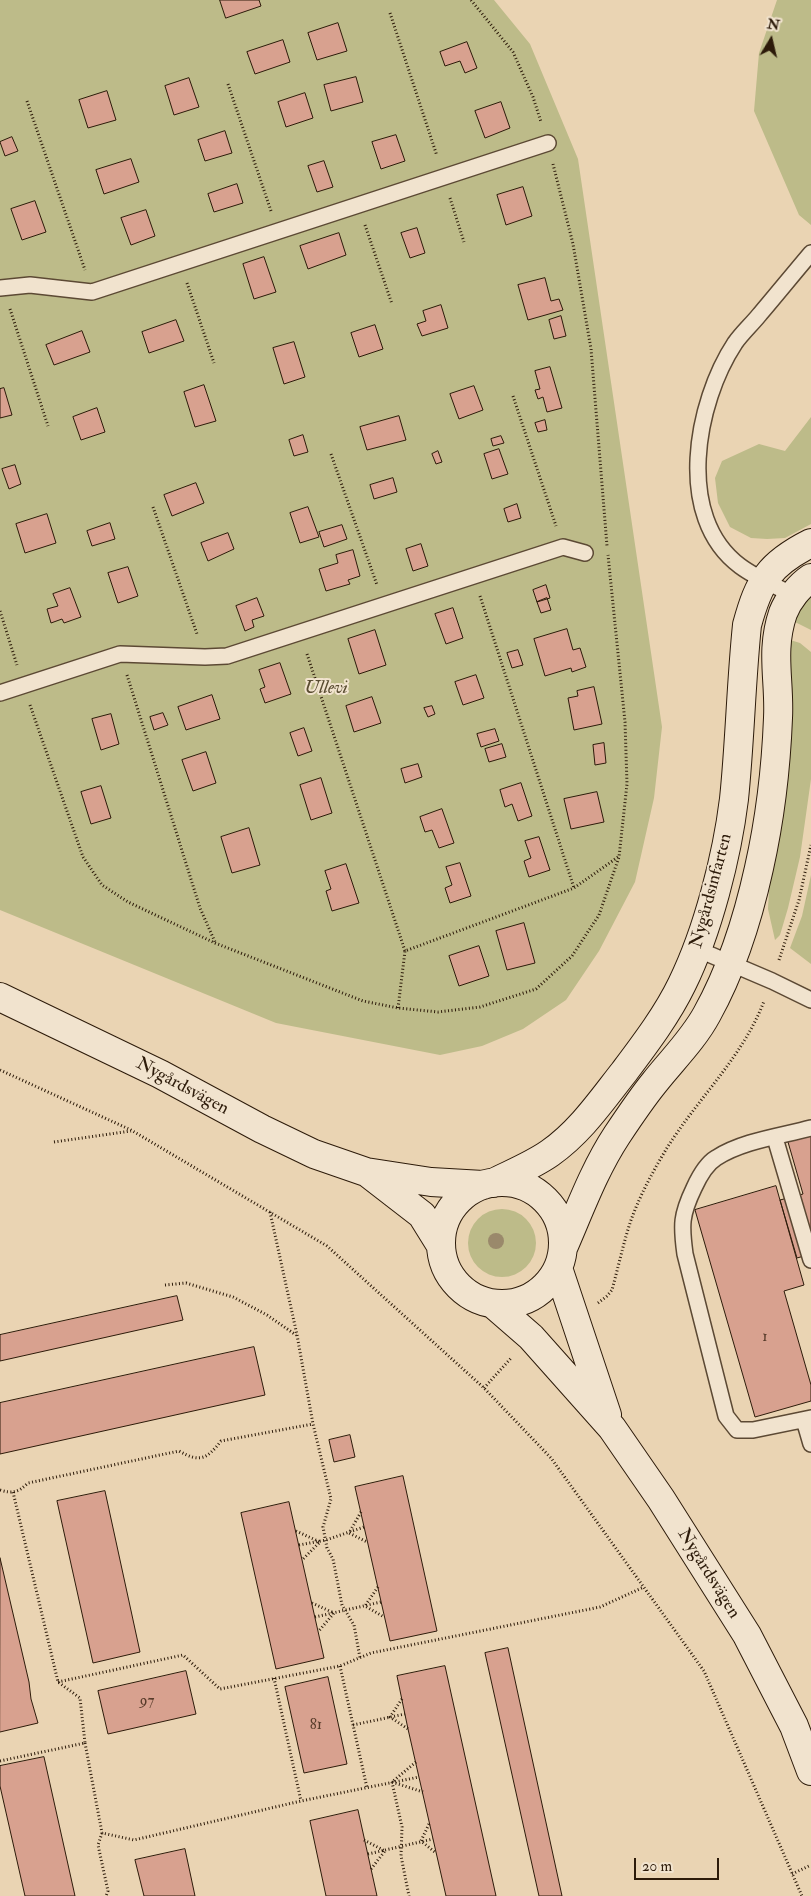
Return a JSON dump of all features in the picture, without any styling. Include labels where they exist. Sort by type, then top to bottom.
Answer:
[{"type":"street","name":"Nygårdsinfarten","points":[[488,1184],[543,1158],[584,1124],[658,1024],[682,985],[697,949],[723,861],[734,800],[747,625],[754,601],[763,579],[779,563],[811,543]]},
{"type":"street","name":"Nygårdsinfarten","points":[[561,1258],[594,1176],[616,1136],[707,1015],[730,963],[750,902],[765,843],[774,776],[778,716],[775,653],[784,611],[802,587]]},
{"type":"street","name":"Nygårdsvägen","points":[[0,997],[160,1074],[262,1129],[314,1154],[366,1172],[431,1182],[488,1184]]},
{"type":"street","name":"Nygårdsvägen","points":[[366,1172],[422,1215],[440,1244]]},
{"type":"street","points":[[507,1182],[533,1190],[553,1209],[563,1234],[561,1258],[551,1280],[542,1290],[519,1302],[493,1304],[473,1297],[456,1284],[444,1266],[440,1244],[444,1222],[455,1203],[473,1189],[488,1184],[507,1182]]},
{"type":"street","name":"Nygårdsvägen","points":[[561,1258],[572,1313],[612,1428]]},
{"type":"street","name":"Nygårdsvägen","points":[[493,1304],[531,1336],[612,1428],[705,1566],[746,1635],[794,1726],[811,1752]]},
{"type":"street","name":"Nygårdsvägen","points":[[794,1726],[811,1772]]},
{"type":"lane","points":[[1,287],[30,285],[92,292],[548,143]]},
{"type":"lane","points":[[802,587],[763,579],[740,566],[722,548],[709,528],[701,505],[698,476],[702,428],[708,403],[719,372],[736,343],[811,253]]},
{"type":"lane","points":[[0,693],[120,654],[227,656],[563,547],[585,554]]},
{"type":"lane","points":[[697,949],[811,1000]]},
{"type":"lane","points":[[811,1128],[743,1145],[715,1158],[700,1175],[685,1207],[682,1228],[685,1254],[726,1416],[737,1430],[753,1430],[808,1419],[811,1444]]},
{"type":"lane","points":[[775,1138],[811,1260]]},
{"type":"path","points":[[0,611],[83,857],[102,885],[128,902],[215,943],[363,1001],[398,1008],[438,1012],[480,1007],[536,988],[572,956],[599,916],[619,857],[627,784],[625,722],[591,349],[573,244],[548,143],[533,97],[513,52],[470,0]]},
{"type":"path","points":[[390,12],[464,242]]},
{"type":"path","points":[[228,84],[278,231]]},
{"type":"path","points":[[27,102],[92,292]]},
{"type":"path","points":[[358,205],[392,304]]},
{"type":"path","points":[[180,264],[214,363]]},
{"type":"path","points":[[1,287],[48,426]]},
{"type":"path","points":[[513,396],[563,547]]},
{"type":"path","points":[[331,454],[384,605]]},
{"type":"path","points":[[153,508],[205,657]]},
{"type":"path","points":[[474,576],[574,888]]},
{"type":"path","points":[[300,632],[405,951],[398,1008]]},
{"type":"path","points":[[120,654],[200,908],[215,943]]},
{"type":"path","points":[[572,1313],[593,1306],[612,1290],[630,1222],[654,1170],[668,1146],[748,1036],[760,1013],[799,900],[811,845]]},
{"type":"path","points":[[405,951],[574,888],[619,857]]},
{"type":"path","points":[[0,1070],[131,1130],[327,1246],[484,1388],[551,1458],[704,1671],[802,1896]]},
{"type":"path","points":[[54,1142],[131,1130]]},
{"type":"path","points":[[270,1212],[297,1335],[313,1424],[331,1499],[323,1527],[326,1548],[333,1559],[342,1605],[354,1625],[360,1658]]},
{"type":"path","points":[[165,1285],[186,1283],[233,1297],[267,1315],[297,1335]]},
{"type":"path","points":[[484,1388],[531,1336]]},
{"type":"path","points":[[0,1490],[13,1492],[21,1490],[28,1483],[179,1452],[190,1458],[198,1459],[210,1455],[221,1441],[313,1424]]},
{"type":"path","points":[[13,1492],[58,1682],[80,1698],[85,1743],[102,1833],[98,1845],[108,1891],[106,1896]]},
{"type":"path","points":[[349,1533],[361,1512]]},
{"type":"path","points":[[299,1545],[320,1542],[364,1527]]},
{"type":"path","points":[[296,1531],[320,1542]]},
{"type":"path","points":[[349,1533],[368,1542]]},
{"type":"path","points":[[302,1560],[320,1542]]},
{"type":"path","points":[[58,1682],[183,1655],[220,1688],[340,1666],[372,1653],[600,1608],[644,1587]]},
{"type":"path","points":[[365,1606],[378,1588]]},
{"type":"path","points":[[315,1617],[381,1602]]},
{"type":"path","points":[[312,1603],[334,1613]]},
{"type":"path","points":[[365,1606],[384,1617]]},
{"type":"path","points":[[318,1632],[334,1613]]},
{"type":"path","points":[[340,1666],[367,1788]]},
{"type":"path","points":[[274,1678],[301,1802]]},
{"type":"path","points":[[390,1717],[402,1699]]},
{"type":"path","points":[[353,1725],[405,1714]]},
{"type":"path","points":[[390,1717],[408,1729]]},
{"type":"path","points":[[0,1761],[85,1743]]},
{"type":"path","points":[[392,1782],[416,1762]]},
{"type":"path","points":[[102,1833],[134,1840],[419,1777]]},
{"type":"path","points":[[392,1782],[422,1792]]},
{"type":"path","points":[[392,1782],[402,1826],[401,1856],[409,1896]]},
{"type":"path","points":[[421,1842],[430,1824]]},
{"type":"path","points":[[368,1854],[433,1839]]},
{"type":"path","points":[[364,1840],[385,1851]]},
{"type":"path","points":[[421,1842],[436,1853]]},
{"type":"path","points":[[371,1869],[385,1851]]},
{"type":"path","points":[[792,1874],[811,1865]]},
{"type":"green space","name":"Ullevi","points":[[0,0],[494,0],[530,44],[578,159],[662,727],[654,798],[635,882],[599,951],[566,1000],[523,1029],[482,1046],[440,1055],[276,1023],[0,910]]},
{"type":"green space","points":[[777,0],[811,0],[811,225],[799,215],[754,111],[759,53]]},
{"type":"green space","points":[[811,417],[811,524],[785,538],[767,539],[751,538],[730,527],[718,503],[715,478],[722,461],[759,444],[785,451]]},
{"type":"green space","points":[[811,596],[811,630],[791,620]]},
{"type":"green space","points":[[787,639],[800,643],[811,652],[811,779],[800,857],[780,935],[775,940],[768,909],[785,779]]},
{"type":"green space","points":[[811,875],[811,964],[790,948],[802,916]]},
{"type":"green space","points":[[502,1209],[515,1212],[526,1219],[533,1230],[536,1243],[533,1256],[526,1267],[515,1274],[502,1277],[489,1274],[478,1267],[471,1256],[468,1243],[471,1230],[478,1219],[489,1212]]},
{"type":"building","points":[[220,0],[259,0],[261,6],[226,18]]},
{"type":"building","points":[[338,23],[347,51],[317,60],[308,33]]},
{"type":"building","points":[[283,40],[290,62],[255,74],[247,52]]},
{"type":"building","points":[[467,42],[477,68],[465,73],[460,61],[445,66],[440,52]]},
{"type":"building","points":[[356,77],[363,102],[331,111],[324,85]]},
{"type":"building","points":[[189,78],[199,107],[174,115],[165,86]]},
{"type":"building","points":[[107,91],[116,120],[88,128],[79,100]]},
{"type":"building","points":[[305,93],[313,118],[286,127],[278,102]]},
{"type":"building","points":[[501,102],[510,128],[485,138],[475,111]]},
{"type":"building","points":[[225,131],[232,153],[205,161],[198,140]]},
{"type":"building","points":[[396,135],[405,161],[381,169],[372,142]]},
{"type":"building","points":[[12,137],[18,151],[5,156],[0,142]]},
{"type":"building","points":[[131,159],[139,182],[104,194],[96,170]]},
{"type":"building","points":[[324,161],[333,187],[317,192],[308,166]]},
{"type":"building","points":[[237,184],[243,203],[214,212],[208,194]]},
{"type":"building","points":[[523,187],[532,216],[506,225],[497,195]]},
{"type":"building","points":[[35,201],[46,232],[22,240],[11,209]]},
{"type":"building","points":[[146,210],[155,236],[131,245],[121,218]]},
{"type":"building","points":[[417,228],[425,253],[410,258],[401,233]]},
{"type":"building","points":[[339,233],[346,255],[308,269],[300,246]]},
{"type":"building","points":[[264,257],[276,292],[254,299],[243,264]]},
{"type":"building","points":[[545,278],[551,301],[559,299],[563,310],[528,320],[518,285]]},
{"type":"building","points":[[441,305],[448,328],[422,336],[417,324],[426,321],[423,311]]},
{"type":"building","points":[[561,316],[566,336],[554,339],[549,320]]},
{"type":"building","points":[[176,320],[184,341],[149,353],[142,332]]},
{"type":"building","points":[[375,325],[383,349],[359,357],[351,333]]},
{"type":"building","points":[[82,331],[90,352],[54,365],[46,345]]},
{"type":"building","points":[[294,342],[305,377],[284,384],[273,348]]},
{"type":"building","points":[[550,367],[562,408],[547,412],[543,397],[538,399],[535,390],[540,389],[535,371]]},
{"type":"building","points":[[204,385],[216,421],[195,427],[184,392]]},
{"type":"building","points":[[474,386],[483,410],[459,419],[450,394]]},
{"type":"building","points":[[4,388],[12,415],[0,418],[0,389]]},
{"type":"building","points":[[97,408],[105,432],[81,440],[73,417]]},
{"type":"building","points":[[399,416],[406,440],[367,450],[360,427]]},
{"type":"building","points":[[545,420],[547,430],[538,432],[535,423]]},
{"type":"building","points":[[303,435],[308,452],[294,456],[289,440]]},
{"type":"building","points":[[501,436],[504,443],[493,446],[491,439]]},
{"type":"building","points":[[499,449],[508,474],[492,479],[484,454]]},
{"type":"building","points":[[438,451],[442,462],[436,464],[432,454]]},
{"type":"building","points":[[15,465],[21,484],[9,489],[2,469]]},
{"type":"building","points":[[393,478],[397,492],[374,499],[370,485]]},
{"type":"building","points":[[196,483],[204,503],[172,516],[164,495]]},
{"type":"building","points":[[517,504],[521,518],[508,522],[504,509]]},
{"type":"building","points":[[308,507],[319,537],[300,543],[290,513]]},
{"type":"building","points":[[47,514],[56,543],[25,553],[16,524]]},
{"type":"building","points":[[110,523],[115,539],[92,546],[87,531]]},
{"type":"building","points":[[342,525],[347,539],[324,547],[319,532]]},
{"type":"building","points":[[228,533],[234,549],[208,561],[201,543]]},
{"type":"building","points":[[421,544],[428,566],[413,571],[406,549]]},
{"type":"building","points":[[353,550],[360,576],[348,580],[350,584],[326,591],[319,569],[338,563],[336,555]]},
{"type":"building","points":[[128,567],[138,596],[118,603],[108,573]]},
{"type":"building","points":[[546,585],[550,598],[537,602],[533,590]]},
{"type":"building","points":[[70,588],[81,617],[64,623],[62,619],[51,623],[47,609],[58,606],[53,594]]},
{"type":"building","points":[[257,598],[264,616],[252,620],[254,627],[245,631],[236,606]]},
{"type":"building","points":[[547,598],[551,610],[541,613],[537,602]]},
{"type":"building","points":[[453,608],[463,638],[446,644],[435,614]]},
{"type":"building","points":[[567,629],[573,650],[580,648],[586,667],[572,672],[571,668],[545,676],[534,639]]},
{"type":"building","points":[[375,630],[386,665],[359,674],[348,639]]},
{"type":"building","points":[[518,650],[523,665],[512,668],[507,653]]},
{"type":"building","points":[[280,663],[291,694],[265,703],[260,689],[265,687],[259,670]]},
{"type":"building","points":[[476,675],[484,698],[463,705],[455,682]]},
{"type":"building","points":[[594,687],[602,724],[574,730],[568,698],[578,696],[577,691]]},
{"type":"building","points":[[212,695],[220,719],[186,730],[178,707]]},
{"type":"building","points":[[372,697],[381,723],[354,732],[346,706]]},
{"type":"building","points":[[432,706],[435,714],[428,717],[424,708]]},
{"type":"building","points":[[163,713],[168,725],[154,730],[150,717]]},
{"type":"building","points":[[111,714],[119,744],[101,750],[92,719]]},
{"type":"building","points":[[304,728],[312,751],[298,756],[290,733]]},
{"type":"building","points":[[495,729],[499,741],[481,747],[477,734]]},
{"type":"building","points":[[604,743],[606,763],[595,765],[593,745]]},
{"type":"building","points":[[502,744],[506,757],[489,762],[485,749]]},
{"type":"building","points":[[206,752],[216,783],[193,791],[182,760]]},
{"type":"building","points":[[418,764],[422,777],[405,783],[401,769]]},
{"type":"building","points":[[321,778],[332,813],[311,820],[300,785]]},
{"type":"building","points":[[521,783],[532,816],[518,821],[512,804],[505,807],[500,790]]},
{"type":"building","points":[[101,786],[111,818],[91,824],[81,792]]},
{"type":"building","points":[[597,792],[604,822],[571,829],[564,799]]},
{"type":"building","points":[[442,809],[454,843],[439,848],[432,830],[425,832],[420,817]]},
{"type":"building","points":[[249,828],[260,865],[232,873],[221,837]]},
{"type":"building","points":[[539,837],[550,870],[529,877],[524,861],[531,858],[525,841]]},
{"type":"building","points":[[460,863],[471,896],[450,903],[445,888],[452,885],[446,867]]},
{"type":"building","points":[[346,864],[359,903],[332,911],[326,891],[331,889],[325,871]]},
{"type":"building","points":[[524,923],[535,963],[507,970],[496,931]]},
{"type":"building","points":[[479,946],[489,976],[459,986],[449,956]]},
{"type":"building","points":[[811,1136],[811,1254],[797,1258],[780,1200],[803,1194],[788,1142]]},
{"type":"building","points":[[776,1186],[804,1285],[784,1291],[811,1385],[811,1401],[755,1417],[695,1210]]},
{"type":"building","points":[[177,1296],[183,1320],[0,1361],[0,1335]]},
{"type":"building","points":[[254,1347],[265,1395],[0,1454],[0,1403]]},
{"type":"building","points":[[350,1435],[355,1457],[334,1462],[329,1440]]},
{"type":"building","points":[[403,1476],[437,1631],[390,1641],[355,1487]]},
{"type":"building","points":[[105,1491],[140,1652],[93,1663],[57,1501]]},
{"type":"building","points":[[289,1502],[324,1658],[276,1669],[241,1513]]},
{"type":"building","points":[[0,1558],[38,1723],[0,1732]]},
{"type":"building","points":[[508,1648],[562,1896],[539,1896],[485,1653]]},
{"type":"building","points":[[445,1666],[496,1896],[446,1896],[408,1729],[397,1676]]},
{"type":"building","points":[[186,1671],[196,1714],[108,1734],[98,1691]]},
{"type":"building","points":[[328,1677],[347,1764],[304,1773],[285,1687]]},
{"type":"building","points":[[44,1757],[75,1896],[25,1896],[0,1786],[0,1766]]},
{"type":"building","points":[[358,1810],[377,1896],[326,1896],[310,1821]]},
{"type":"building","points":[[185,1849],[195,1896],[144,1896],[135,1860]]}]
